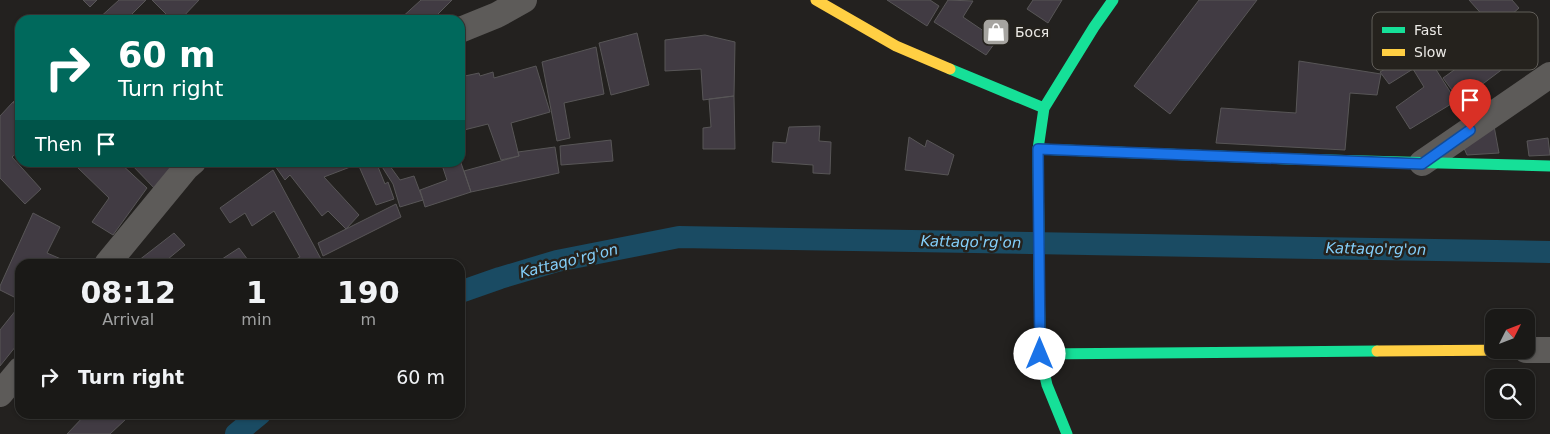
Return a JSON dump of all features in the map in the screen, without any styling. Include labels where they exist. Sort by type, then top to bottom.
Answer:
[{"type":"street","points":[[465,28],[498,15],[524,0]]},
{"type":"street","points":[[816,0],[896,46],[1044,108]]},
{"type":"street","points":[[1067,434],[1047,385],[1040,354],[1038,149],[1044,108],[1113,0]]},
{"type":"street","points":[[1422,164],[1550,75]]},
{"type":"street","points":[[1038,149],[1422,164],[1550,166]]},
{"type":"street","points":[[111,259],[187,167]]},
{"type":"street","points":[[1040,354],[1485,350]]},
{"type":"street","points":[[1535,350],[1550,350]]},
{"type":"street","points":[[0,394],[15,376]]},
{"type":"building","points":[[83,0],[97,0],[90,7]]},
{"type":"building","points":[[119,0],[146,0],[131,15],[102,15]]},
{"type":"building","points":[[152,0],[199,0],[185,15],[167,15]]},
{"type":"building","points":[[421,0],[452,0],[437,15],[404,15]]},
{"type":"building","points":[[887,0],[930,0],[939,6],[927,26]]},
{"type":"building","points":[[948,0],[973,1],[963,17],[997,40],[986,55],[934,22]]},
{"type":"building","points":[[1033,0],[1062,0],[1048,23],[1027,9]]},
{"type":"building","points":[[1199,0],[1257,0],[1170,114],[1134,86]]},
{"type":"building","points":[[1469,0],[1512,0],[1519,8],[1514,12],[1480,12]]},
{"type":"building","points":[[637,33],[649,85],[611,95],[599,43]]},
{"type":"building","points":[[705,35],[735,42],[734,96],[703,100],[701,69],[665,71],[665,40]]},
{"type":"building","points":[[596,47],[604,94],[564,103],[570,138],[557,141],[542,62]]},
{"type":"building","points":[[1299,61],[1381,74],[1377,95],[1350,93],[1345,150],[1216,143],[1221,108],[1296,113]]},
{"type":"building","points":[[536,66],[550,112],[511,123],[519,156],[501,160],[488,124],[465,130],[465,76],[479,73],[480,76],[493,72],[494,78]]},
{"type":"building","points":[[1383,70],[1411,70],[1389,84],[1380,72]]},
{"type":"building","points":[[1414,70],[1436,70],[1456,101],[1410,129],[1396,107],[1424,87]]},
{"type":"building","points":[[1454,70],[1501,70],[1460,101],[1443,78]]},
{"type":"building","points":[[734,96],[735,149],[703,149],[703,128],[711,127],[709,99]]},
{"type":"building","points":[[13,102],[15,104],[15,154],[12,157],[15,160],[15,167],[21,167],[41,189],[25,204],[0,178],[0,116]]},
{"type":"building","points":[[820,126],[819,141],[831,142],[830,174],[813,173],[813,165],[772,162],[773,142],[786,143],[789,127]]},
{"type":"building","points":[[1494,126],[1499,153],[1467,155],[1463,146]]},
{"type":"building","points":[[909,137],[925,147],[927,140],[954,155],[948,175],[905,170]]},
{"type":"building","points":[[1548,138],[1550,155],[1529,156],[1527,141]]},
{"type":"building","points":[[611,140],[613,161],[561,165],[560,146]]},
{"type":"building","points":[[555,147],[559,173],[471,192],[464,171],[519,156],[518,152]]},
{"type":"building","points":[[77,167],[124,167],[147,188],[113,235],[92,222],[109,198]]},
{"type":"building","points":[[134,167],[178,167],[156,190]]},
{"type":"building","points":[[276,167],[350,167],[324,177],[359,215],[346,229],[328,211],[322,216],[290,175],[285,180]]},
{"type":"building","points":[[359,167],[378,167],[385,184],[388,182],[394,199],[376,205]]},
{"type":"building","points":[[382,167],[391,167],[400,180],[414,176],[423,200],[400,207],[393,184]]},
{"type":"building","points":[[443,167],[462,167],[471,192],[425,207],[420,190],[447,180]]},
{"type":"building","points":[[273,170],[321,259],[296,259],[300,257],[274,211],[252,226],[245,213],[230,223],[220,208]]},
{"type":"building","points":[[396,204],[401,217],[323,256],[318,243]]},
{"type":"building","points":[[33,213],[60,227],[47,253],[61,259],[15,259],[15,298],[0,290],[0,286]]},
{"type":"building","points":[[174,233],[185,245],[168,259],[140,259]]},
{"type":"building","points":[[239,248],[247,259],[222,259]]},
{"type":"building","points":[[15,311],[15,347],[0,366],[0,330]]},
{"type":"building","points":[[81,419],[126,419],[110,434],[67,434]]},
{"type":"waterway","name":"Kattaqo'rg'on","points":[[465,290],[557,261],[679,237],[1550,252]]},
{"type":"waterway","name":"Kattaqo'rg'on","points":[[236,434],[254,419]]},
{"type":"traffic: fast","points":[[1067,434],[1047,385],[1040,354],[1038,149],[1044,108],[1113,0]]},
{"type":"traffic: fast","points":[[950,69],[1044,108]]},
{"type":"traffic: fast","points":[[1038,149],[1289,159],[1550,166]]},
{"type":"traffic: fast","points":[[1040,354],[1377,351]]},
{"type":"traffic: slow","points":[[816,0],[896,46],[950,69]]},
{"type":"traffic: slow","points":[[1377,351],[1485,350]]},
{"type":"place","name":"Бося","points":[[996,32]]},
{"type":"route","points":[[1040,354],[1038,149],[1422,164],[1470,130]]}]
